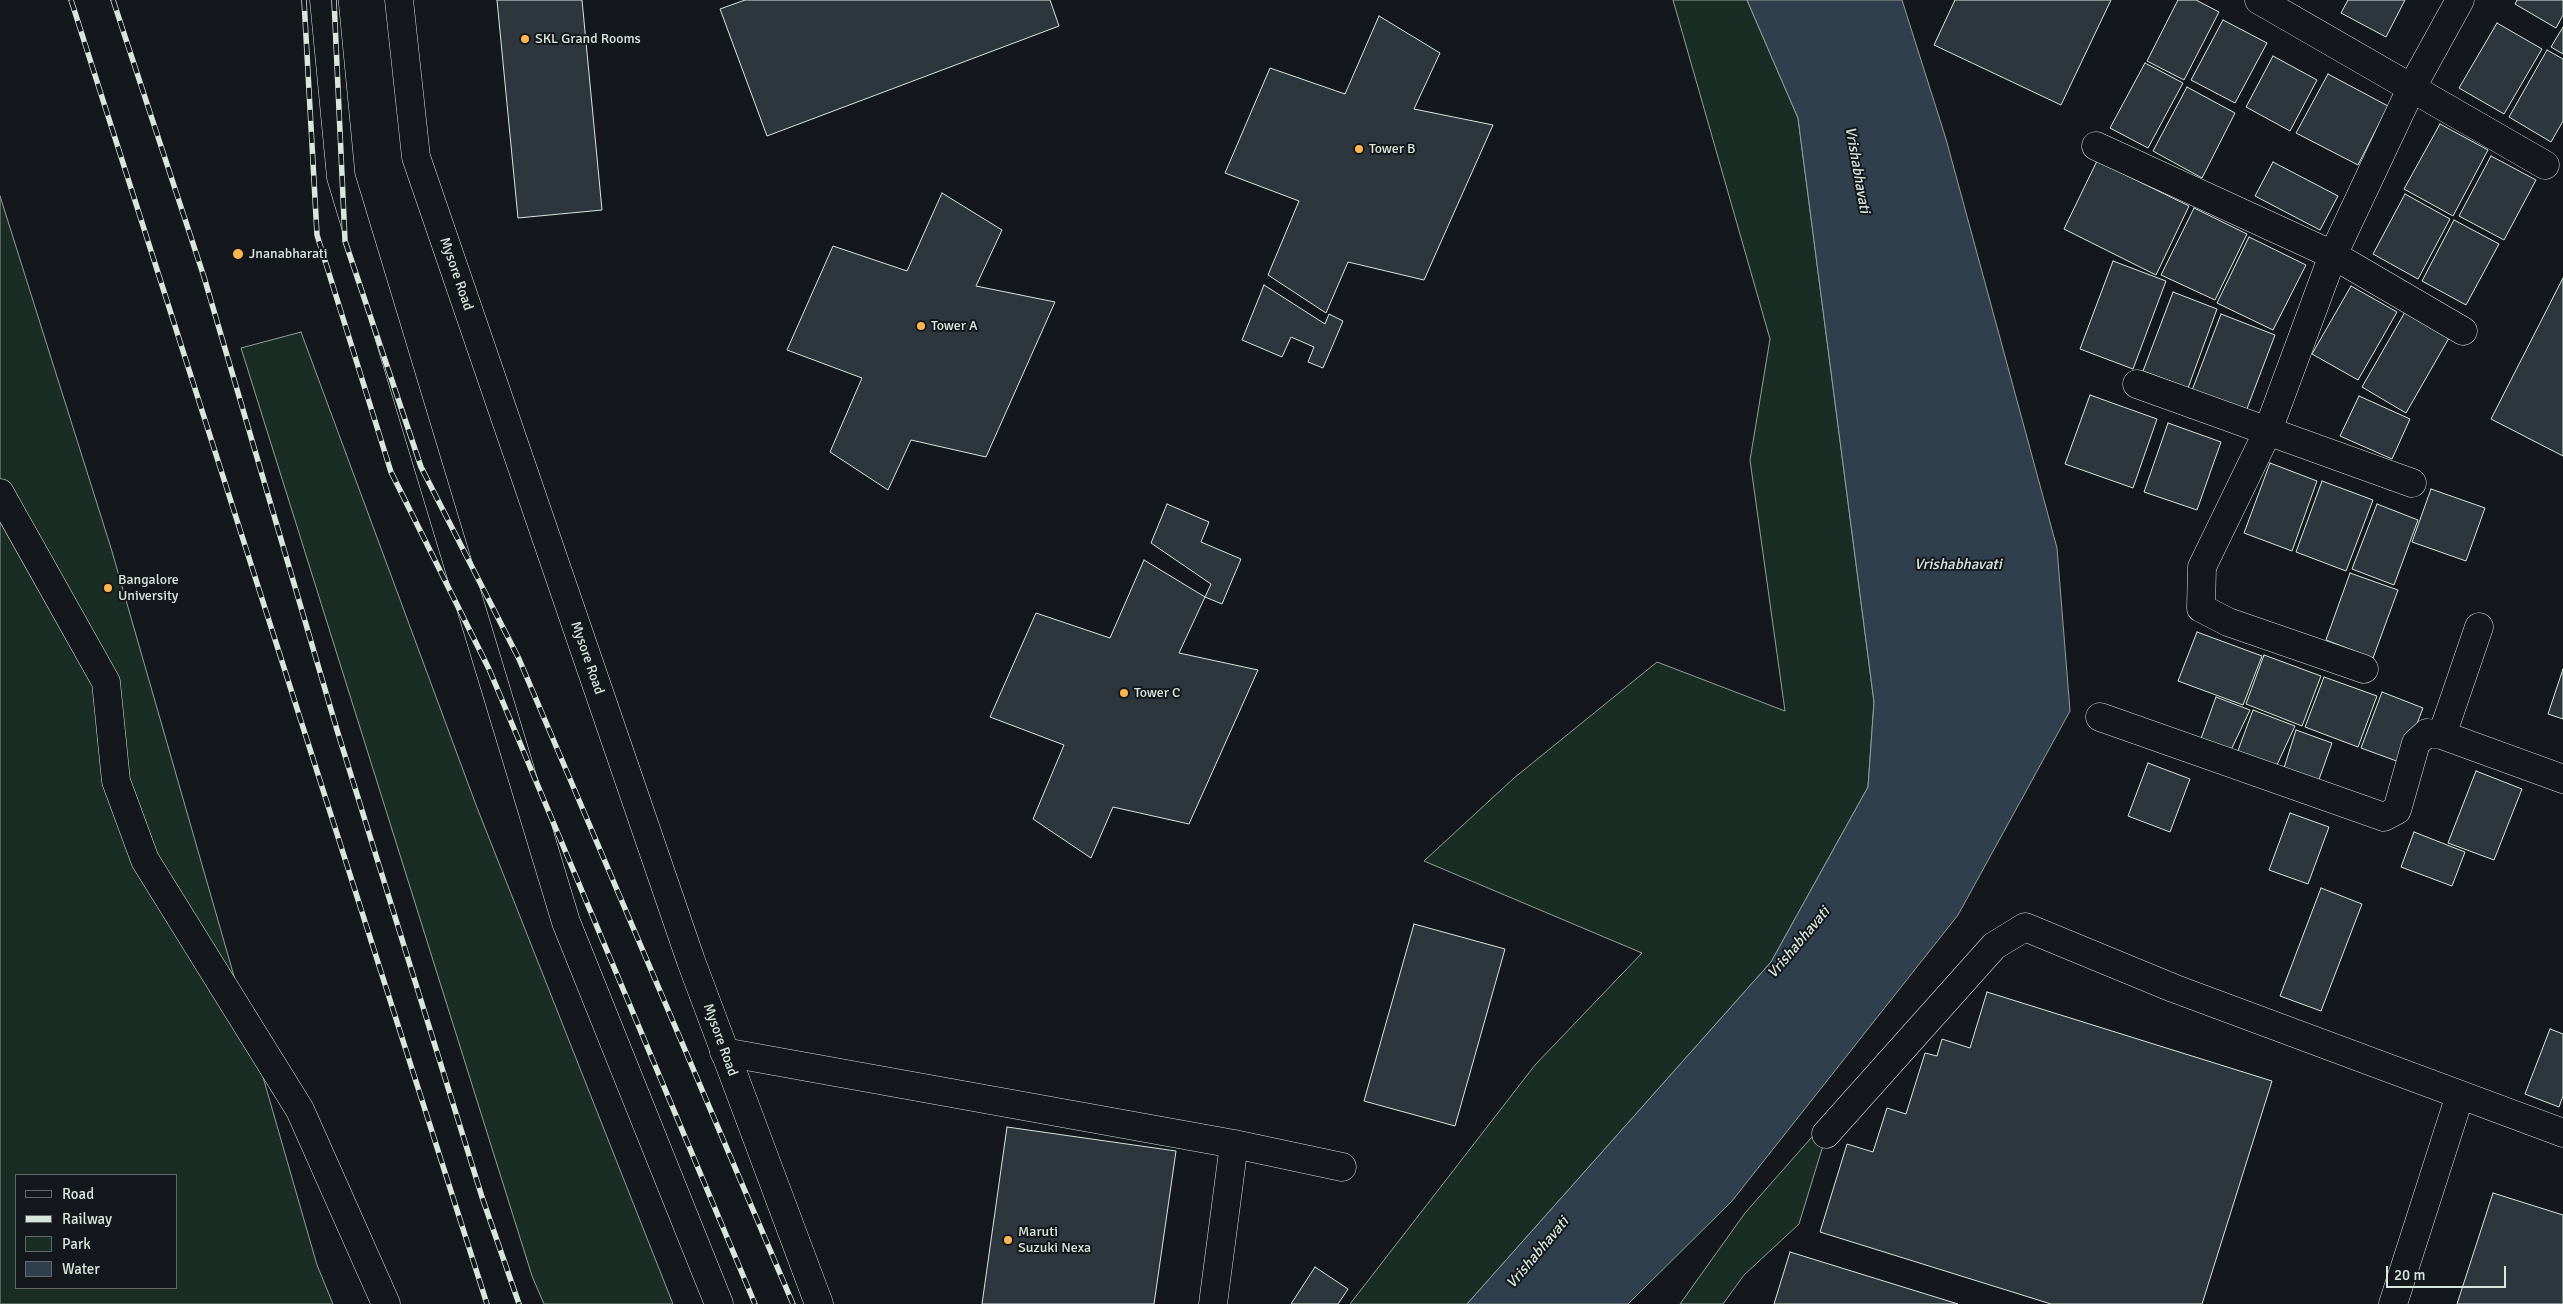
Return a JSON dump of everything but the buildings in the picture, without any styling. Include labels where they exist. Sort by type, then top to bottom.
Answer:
[{"type":"main road","points":[[324,0],[341,177],[563,912],[719,1304]]},
{"type":"main road","name":"Mysore Road","points":[[399,0],[416,157],[688,952],[819,1304]]},
{"type":"main road","points":[[2259,0],[2545,165]]},
{"type":"main road","points":[[2364,669],[2228,622],[2201,608],[2202,567],[2267,433],[2333,255],[2411,89],[2460,0]]},
{"type":"main road","points":[[2096,146],[2333,255],[2463,331]]},
{"type":"main road","points":[[2138,384],[2267,433],[2412,484]]},
{"type":"main road","points":[[0,493],[106,682],[116,782],[145,860],[300,1110],[386,1304]]},
{"type":"main road","points":[[2442,735],[2479,627]]},
{"type":"main road","points":[[2100,718],[2384,817],[2397,810],[2416,744],[2427,733],[2442,735],[2563,779]]},
{"type":"main road","points":[[1826,1134],[1994,946],[2025,927],[2174,988],[2563,1133]]},
{"type":"main road","points":[[724,1052],[1234,1144],[1342,1167]]},
{"type":"main road","points":[[2393,1304],[2460,1095]]},
{"type":"main road","points":[[1213,1304],[1234,1144]]},
{"type":"green space","points":[[1673,0],[1747,0],[1798,118],[1874,702],[1868,787],[1771,962],[1467,1304],[1350,1304],[1535,1065],[1642,953],[1424,861],[1514,778],[1657,662],[1785,711],[1750,460],[1770,339]]},
{"type":"green space","points":[[0,196],[111,548],[317,1265],[333,1304],[0,1304]]},
{"type":"green space","points":[[301,332],[476,805],[673,1304],[544,1304],[532,1276],[241,348]]},
{"type":"green space","points":[[1833,1113],[1799,1224],[1744,1275],[1723,1304],[1680,1304],[1745,1213]]},
{"type":"water","name":"Vrishabhavati","points":[[1747,0],[1902,0],[1946,139],[2057,548],[2070,711],[1958,915],[1732,1201],[1628,1304],[1467,1304],[1771,962],[1868,787],[1874,702],[1798,118]]},
{"type":"railway","points":[[71,0],[487,1304]]},
{"type":"railway","points":[[113,0],[204,277],[337,730],[482,1197],[519,1304]]},
{"type":"railway","points":[[304,0],[317,235],[391,472],[489,669],[755,1304]]},
{"type":"railway","points":[[334,0],[345,241],[421,467],[519,659],[793,1304]]},
{"type":"place","name":"SKL Grand Rooms","points":[[525,39]]},
{"type":"place","name":"Tower B","points":[[1359,149]]},
{"type":"place","name":"Jnanabharati","points":[[238,254]]},
{"type":"place","name":"Tower A","points":[[921,326]]},
{"type":"place","name":"Bangalore University","points":[[108,588]]},
{"type":"place","name":"Tower C","points":[[1124,693]]},
{"type":"place","name":"Maruti Suzuki Nexa","points":[[1008,1240]]}]
